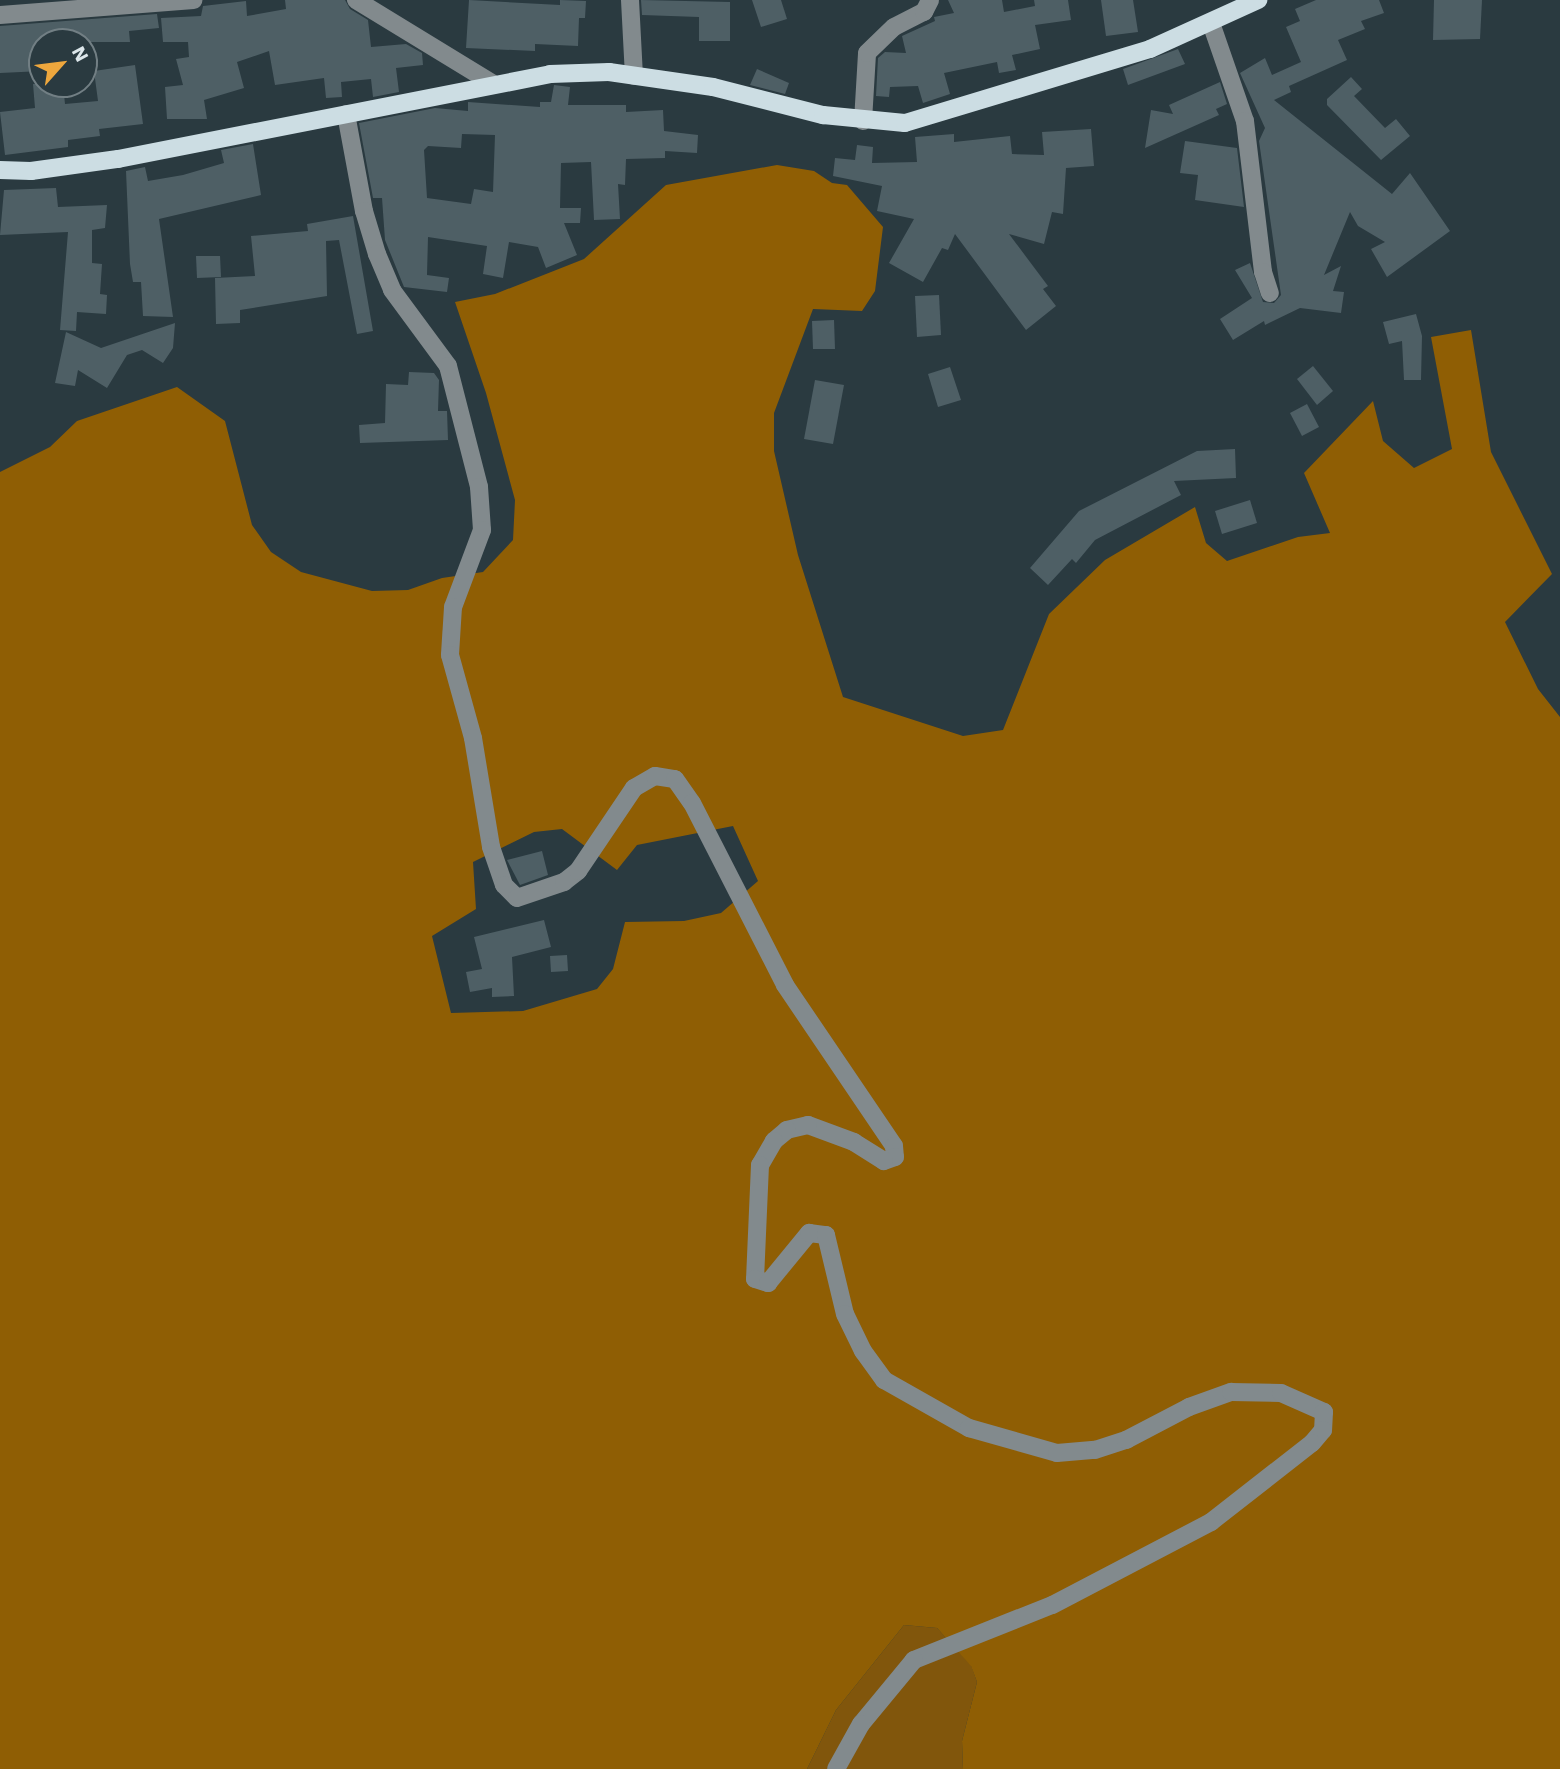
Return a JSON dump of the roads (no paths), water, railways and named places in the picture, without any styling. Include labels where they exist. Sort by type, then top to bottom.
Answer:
[{"type":"main road","points":[[0,170],[77,166],[492,83],[550,74],[634,76],[713,87],[776,105],[885,124],[923,119],[1150,48],[1258,0]]},
{"type":"street","points":[[0,15],[193,0]]},
{"type":"street","points":[[357,0],[492,83]]},
{"type":"street","points":[[630,0],[634,76]]},
{"type":"street","points":[[863,121],[867,53],[894,27],[925,12],[930,0]]},
{"type":"street","points":[[1211,23],[1245,121],[1263,272],[1269,293]]},
{"type":"street","points":[[346,114],[363,211],[377,254],[392,290],[448,366],[479,488],[482,530],[453,607],[450,656],[473,738],[491,847],[504,885],[517,898],[564,882],[578,872],[634,789],[655,776],[675,779],[692,803],[785,985],[894,1146],[895,1157],[884,1161],[854,1142],[808,1125],[787,1130],[774,1141],[760,1165],[755,1279],[768,1283],[809,1233],[826,1235],[845,1314],[872,1368],[884,1380],[969,1427],[1057,1453],[1096,1450],[1126,1440],[1189,1407],[1231,1392],[1281,1393],[1324,1412],[1323,1430],[1312,1443],[1211,1522],[1052,1605],[914,1660],[861,1724],[836,1769]]}]
